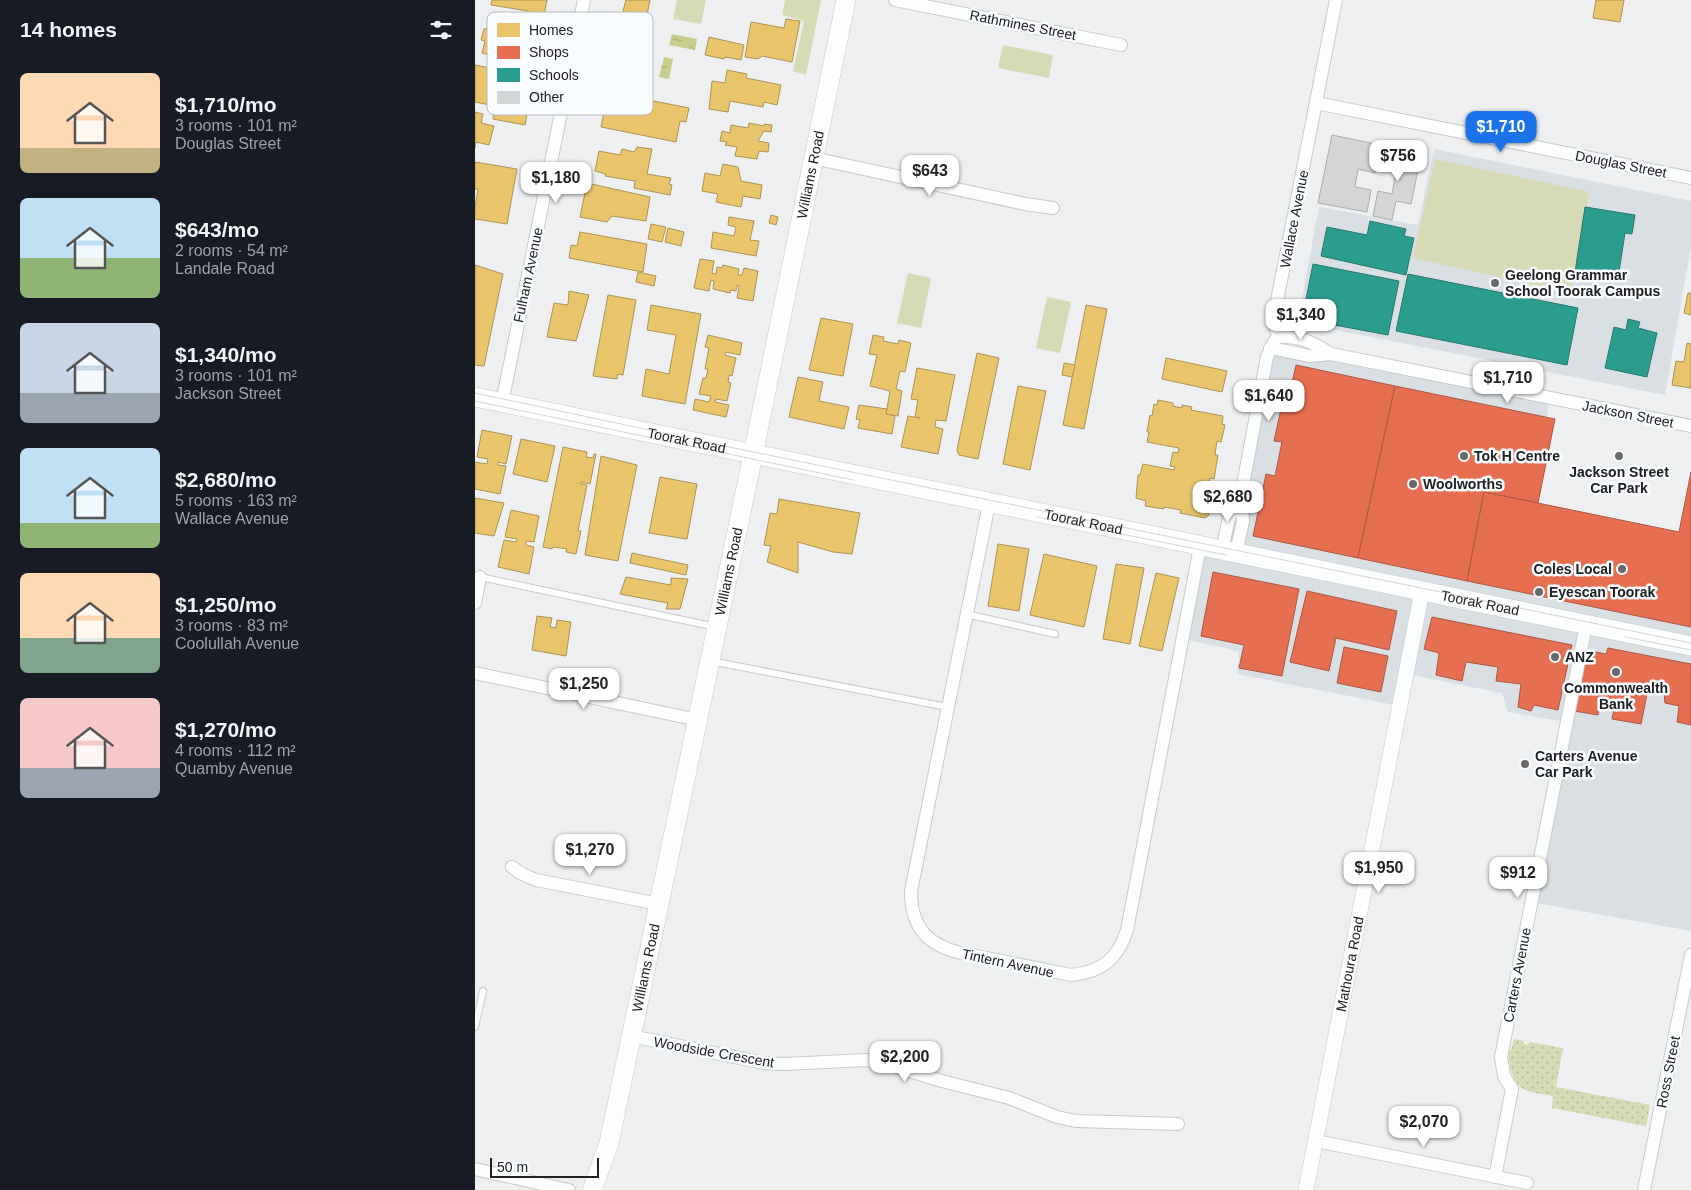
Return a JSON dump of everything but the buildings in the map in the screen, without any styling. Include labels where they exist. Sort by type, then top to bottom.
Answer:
[{"type":"main road","name":"Williams Road","points":[[592,1190],[609,1143],[847,0]]},
{"type":"main road","name":"Toorak Road","points":[[475,397],[989,504],[1691,646]]},
{"type":"main road","name":"Williams Road","points":[[607,1190],[609,1143]]},
{"type":"street","name":"Rathmines Street","points":[[895,0],[1121,45]]},
{"type":"street","name":"Wallace Avenue","points":[[1278,337],[1275,326],[1276,306],[1336,0]]},
{"type":"street","name":"Douglas Street","points":[[1316,103],[1691,178]]},
{"type":"street","name":"Fulham Avenue","points":[[502,403],[561,115]]},
{"type":"street","points":[[813,158],[1025,204],[1053,208]]},
{"type":"street","name":"Jackson Street","points":[[1278,337],[1289,336],[1313,342],[1331,354]]},
{"type":"street","points":[[1229,552],[1229,518],[1241,495],[1270,348],[1278,337]]},
{"type":"street","name":"Jackson Street","points":[[1270,348],[1310,356],[1331,354],[1691,426]]},
{"type":"street","name":"Tintern Avenue","points":[[989,504],[911,892],[911,906],[919,928],[935,944],[961,954],[1071,975],[1099,968],[1118,952],[1127,930],[1200,547]]},
{"type":"street","points":[[475,603],[480,577]]},
{"type":"street","name":"Mathoura Road","points":[[1306,1190],[1422,591]]},
{"type":"street","name":"Carters Avenue","points":[[1495,1177],[1512,1089],[1504,1076],[1501,1058],[1586,625]]},
{"type":"street","points":[[475,673],[698,720]]},
{"type":"street","points":[[512,867],[536,880],[659,904]]},
{"type":"street","name":"Ross Street","points":[[1644,1190],[1691,955]]},
{"type":"street","name":"Woodside Crescent","points":[[631,1036],[764,1063],[785,1064],[856,1060],[883,1063],[942,1081],[1009,1098],[1050,1114],[1076,1121],[1177,1124]]},
{"type":"street","points":[[1316,1140],[1527,1183]]},
{"type":"street","points":[[475,1169],[569,1190]]},
{"type":"lane","points":[[480,577],[717,628]]},
{"type":"lane","points":[[966,614],[1055,634]]},
{"type":"lane","points":[[710,660],[947,707]]},
{"type":"lane","points":[[475,1027],[483,991]]},
{"type":"shaded area","points":[[677,0],[706,0],[701,24],[673,19]]},
{"type":"shaded area","points":[[785,0],[821,0],[806,75],[793,71],[804,21],[782,15]]},
{"type":"shaded area","points":[[1003,45],[1053,55],[1049,78],[998,68]]},
{"type":"shaded area","name":"Geelong Grammar School Toorak Campus","points":[[1434,149],[1691,201],[1691,246],[1665,395],[1300,323],[1298,320],[1319,207],[1418,225]]},
{"type":"shaded area","points":[[1435,159],[1589,192],[1575,272],[1569,292],[1413,258]]},
{"type":"shaded area","points":[[908,273],[931,278],[921,328],[897,323]]},
{"type":"shaded area","points":[[1047,297],[1071,302],[1060,353],[1036,348]]},
{"type":"shaded area","points":[[1274,342],[1549,398],[1538,503],[1679,532],[1691,530],[1691,931],[1531,902],[1567,722],[1508,712],[1502,693],[1406,674],[1400,706],[1237,674],[1239,651],[1183,639],[1200,547],[1222,551]]},
{"type":"shaded area","points":[[1514,1039],[1524,1041],[1524,1044],[1528,1045],[1529,1042],[1563,1048],[1556,1087],[1650,1105],[1646,1126],[1552,1108],[1553,1096],[1525,1090],[1514,1078],[1510,1066],[1509,1050],[1511,1050]]},
{"type":"water","points":[[672,34],[697,39],[695,50],[669,45]]},
{"type":"water","points":[[664,57],[673,59],[669,79],[659,77]]},
{"type":"tram line","points":[[475,393],[734,448],[1691,643]]},
{"type":"tram line","points":[[475,401],[853,480]]},
{"type":"tram line","points":[[1037,517],[1226,555]]},
{"type":"tram line","points":[[1625,637],[1691,650]]},
{"type":"place","name":"Geelong Grammar School Toorak Campus","points":[[1495,283]]},
{"type":"place","name":"Tok H Centre","points":[[1464,456]]},
{"type":"place","name":"Jackson Street Car Park","points":[[1619,456]]},
{"type":"place","name":"Woolworths","points":[[1413,484]]},
{"type":"place","name":"Coles Local","points":[[1622,569]]},
{"type":"place","name":"Eyescan Toorak","points":[[1539,592]]},
{"type":"place","name":"ANZ","points":[[1555,657]]},
{"type":"place","name":"Commonwealth Bank","points":[[1616,672]]},
{"type":"place","name":"Carters Avenue Car Park","points":[[1525,764]]}]
